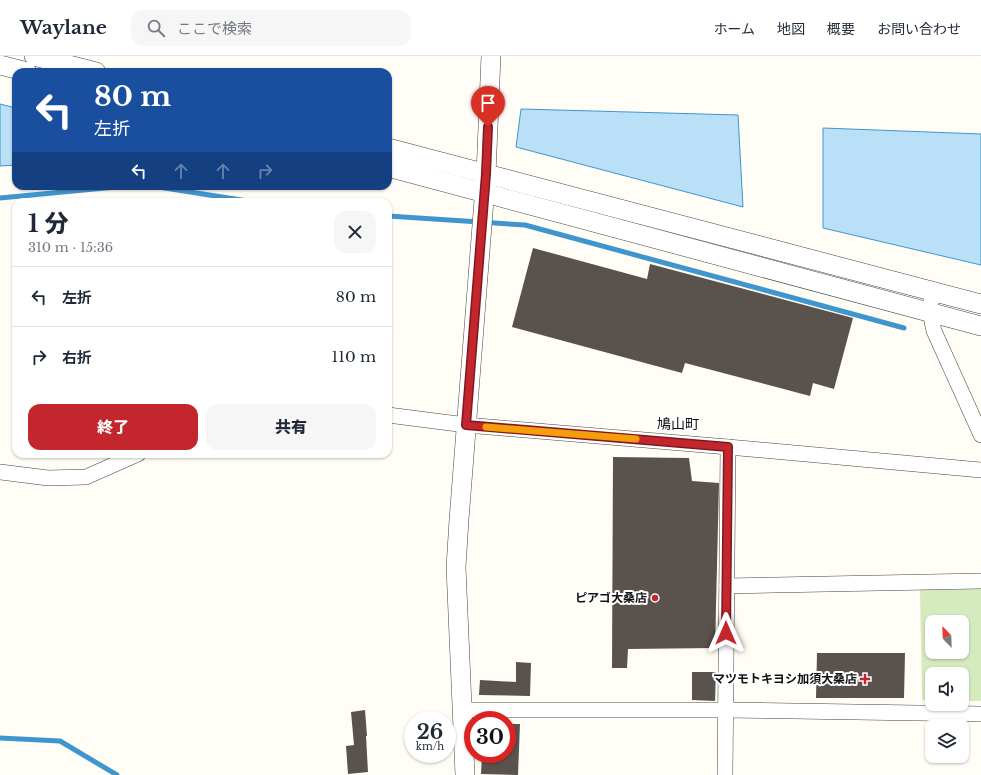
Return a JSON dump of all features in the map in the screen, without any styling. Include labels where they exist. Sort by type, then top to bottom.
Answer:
[{"type":"street","points":[[34,56],[80,68]]},
{"type":"street","points":[[465,775],[456,567],[485,193],[491,56]]},
{"type":"street","points":[[0,65],[12,68]]},
{"type":"street","points":[[392,149],[981,304]]},
{"type":"street","points":[[392,168],[981,326]]},
{"type":"street","points":[[932,292],[930,312],[934,331],[974,407],[981,435]]},
{"type":"street","points":[[392,416],[466,425],[981,470]]},
{"type":"street","points":[[725,775],[728,447]]},
{"type":"street","points":[[0,472],[48,478],[86,477],[129,458]]},
{"type":"street","points":[[727,586],[981,581]]},
{"type":"street","points":[[461,710],[726,710],[981,714]]},
{"type":"green space","points":[[981,589],[981,701],[969,701],[969,667],[925,667],[925,700],[922,700],[920,590]]},
{"type":"water","points":[[0,104],[12,107],[12,165],[0,166]]},
{"type":"water","points":[[521,109],[738,115],[743,207],[516,147]]},
{"type":"water","points":[[823,128],[981,134],[981,265],[823,228]]},
{"type":"building","points":[[533,248],[647,279],[650,264],[853,318],[834,389],[813,383],[810,396],[685,363],[682,373],[512,327]]},
{"type":"building","points":[[613,457],[689,458],[692,481],[719,483],[715,648],[628,649],[627,668],[612,668]]},
{"type":"building","points":[[817,653],[905,653],[904,698],[816,698]]},
{"type":"building","points":[[516,662],[531,663],[530,696],[479,695],[480,680],[516,682]]},
{"type":"building","points":[[692,672],[716,672],[715,701],[692,700]]},
{"type":"building","points":[[365,710],[368,772],[348,774],[346,746],[354,745],[351,712]]},
{"type":"building","points":[[516,724],[520,724],[518,775],[481,774],[482,763],[516,763]]},
{"type":"waterway","points":[[0,198],[84,190]]},
{"type":"waterway","points":[[178,190],[228,198]]},
{"type":"waterway","points":[[392,216],[525,225],[904,328]]},
{"type":"waterway","points":[[0,738],[60,741],[117,775]]},
{"type":"slow traffic","points":[[486,427],[636,439]]},
{"type":"place","name":"ピアゴ大桑店","points":[[655,598]]},
{"type":"place","name":"マツモトキヨシ加須大桑店","points":[[865,679]]},
{"type":"district","name":"鳩山町","points":[[678,424]]},
{"type":"route","points":[[488,127],[486,174],[466,425],[728,447],[726,633]]}]
